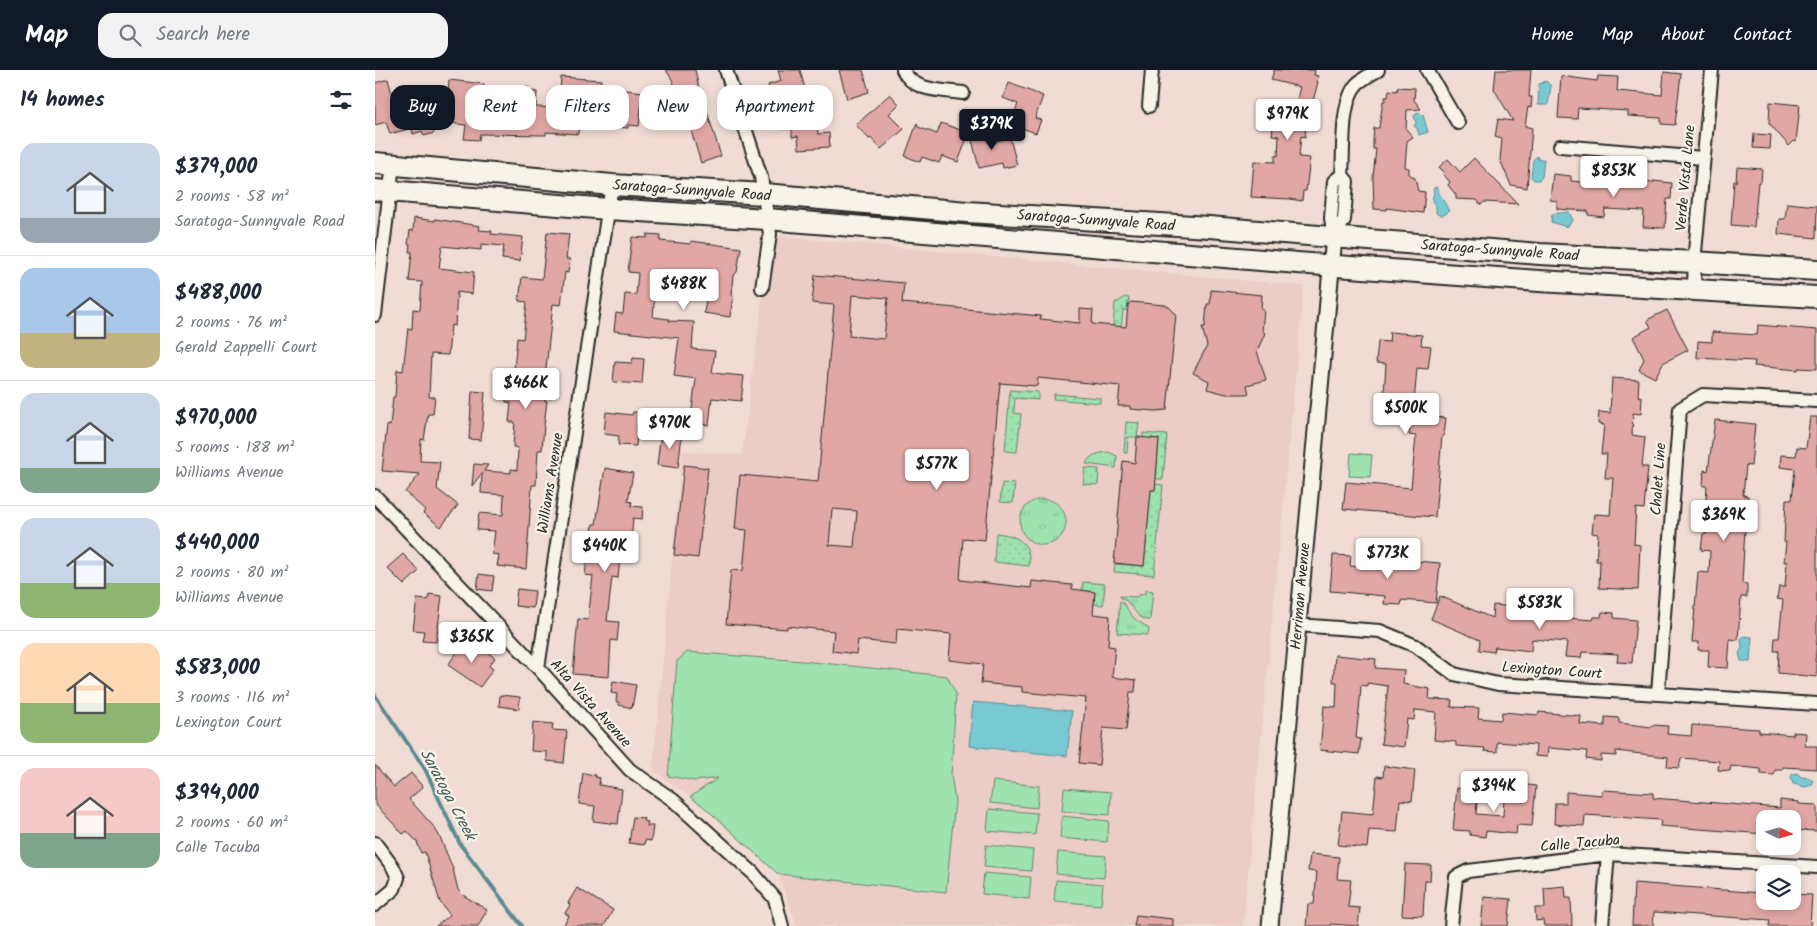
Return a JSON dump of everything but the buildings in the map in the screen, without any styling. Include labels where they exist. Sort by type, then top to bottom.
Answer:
[{"type":"main road","name":"Saratoga-Sunnyvale Road","points":[[384,164],[612,185],[764,194],[967,212],[1334,237],[1540,254],[1817,270]]},
{"type":"main road","name":"Saratoga-Sunnyvale Road","points":[[383,190],[1539,281],[1817,297]]},
{"type":"street","points":[[726,70],[761,177],[764,194],[770,239],[762,288]]},
{"type":"street","points":[[903,70],[907,78],[924,88],[963,93]]},
{"type":"street","points":[[1149,106],[1152,70]]},
{"type":"street","points":[[1334,237],[1344,220],[1347,181],[1343,174],[1346,112],[1349,96],[1357,84],[1378,70]]},
{"type":"street","points":[[1427,70],[1458,122]]},
{"type":"street","name":"Verde Vista Lane","points":[[1694,289],[1694,262],[1712,70]]},
{"type":"street","points":[[1560,146],[1703,158]]},
{"type":"street","points":[[375,315],[384,164]]},
{"type":"street","name":"Williams Avenue","points":[[538,668],[612,185]]},
{"type":"street","name":"Herriman Avenue","points":[[1269,926],[1334,237]]},
{"type":"street","name":"Chalet Line","points":[[1658,693],[1680,409],[1703,394],[1817,401]]},
{"type":"street","name":"Alta Vista Avenue","points":[[375,496],[538,668],[630,770],[673,800],[753,873],[775,899],[783,926]]},
{"type":"street","name":"Lexington Court","points":[[1297,625],[1380,631],[1416,646],[1454,674],[1499,684],[1817,704]]},
{"type":"street","points":[[375,843],[399,878],[395,889],[375,905]]},
{"type":"street","points":[[1602,926],[1609,854]]},
{"type":"street","name":"Calle Tacuba","points":[[1451,926],[1456,877],[1468,871],[1609,854],[1817,867]]},
{"type":"shaded area","points":[[766,235],[1304,286],[1243,926],[797,926],[778,874],[703,806],[653,770],[682,451],[742,455],[761,309]]},
{"type":"green space","points":[[1125,297],[1129,298],[1127,310],[1123,310],[1118,359],[1108,383],[1115,302]]},
{"type":"green space","points":[[1010,390],[1038,392],[1038,400],[1015,398],[1014,413],[1021,414],[1017,452],[1005,451]]},
{"type":"green space","points":[[1054,394],[1100,398],[1100,403],[1053,399]]},
{"type":"green space","points":[[1126,422],[1139,423],[1137,437],[1128,437],[1127,453],[1124,453]]},
{"type":"green space","points":[[1143,433],[1167,435],[1163,479],[1156,479],[1159,439],[1143,438]]},
{"type":"green space","points":[[1109,452],[1117,456],[1116,468],[1086,464],[1092,456]]},
{"type":"green space","points":[[1351,453],[1372,455],[1370,477],[1349,476]]},
{"type":"green space","points":[[1085,468],[1099,469],[1098,485],[1083,484]]},
{"type":"green space","points":[[1002,483],[1015,484],[1013,503],[1000,502]]},
{"type":"green space","points":[[1156,484],[1163,485],[1154,575],[1114,572],[1115,564],[1144,566],[1151,490],[1155,490]]},
{"type":"green space","points":[[1043,499],[1056,503],[1062,509],[1066,522],[1062,535],[1056,541],[1043,545],[1030,541],[1024,535],[1020,522],[1024,509],[1030,503]]},
{"type":"green space","points":[[996,533],[1021,541],[1028,551],[1029,566],[994,562]]},
{"type":"green space","points":[[1083,582],[1105,584],[1103,605],[1094,604],[1095,592],[1082,590]]},
{"type":"green space","points":[[1145,590],[1153,591],[1150,620],[1143,619],[1128,602],[1120,597],[1136,597],[1145,594]]},
{"type":"green space","points":[[1120,601],[1135,619],[1149,629],[1148,635],[1117,633]]},
{"type":"green space","points":[[687,652],[803,661],[947,676],[956,694],[951,775],[955,801],[946,892],[778,874],[703,806],[690,797],[718,778],[695,781],[668,776],[677,661]]},
{"type":"green space","points":[[993,781],[1039,786],[1037,808],[990,803]]},
{"type":"green space","points":[[1064,788],[1111,792],[1110,815],[1062,811]]},
{"type":"green space","points":[[989,809],[1037,813],[1035,835],[987,831]]},
{"type":"green space","points":[[1062,816],[1109,821],[1107,842],[1060,838]]},
{"type":"green space","points":[[986,845],[1033,850],[1031,871],[984,867]]},
{"type":"green space","points":[[1058,852],[1106,856],[1104,878],[1056,874]]},
{"type":"green space","points":[[984,873],[1031,877],[1029,899],[982,894]]},
{"type":"green space","points":[[1056,880],[1103,884],[1101,905],[1054,901]]},
{"type":"water","points":[[1546,81],[1551,86],[1548,105],[1538,105],[1539,84]]},
{"type":"water","points":[[1418,112],[1423,115],[1428,132],[1419,135],[1417,128],[1414,126],[1416,123],[1414,116]]},
{"type":"water","points":[[1537,156],[1538,159],[1544,159],[1542,177],[1539,180],[1534,180],[1531,177],[1533,160]]},
{"type":"water","points":[[1435,187],[1438,188],[1449,211],[1446,214],[1440,215],[1436,213],[1436,206],[1432,201],[1433,189]]},
{"type":"water","points":[[1569,212],[1573,220],[1567,227],[1551,222],[1552,214]]},
{"type":"water","points":[[1744,636],[1752,637],[1750,662],[1741,661],[1739,653],[1742,648],[1741,639]]},
{"type":"water","points":[[973,702],[1072,711],[1067,756],[969,746]]},
{"type":"water","points":[[1797,773],[1801,777],[1810,778],[1813,781],[1812,785],[1805,787],[1793,784],[1792,774]]},
{"type":"waterway","name":"Saratoga Creek","points":[[375,695],[425,769],[460,844],[522,926]]}]
